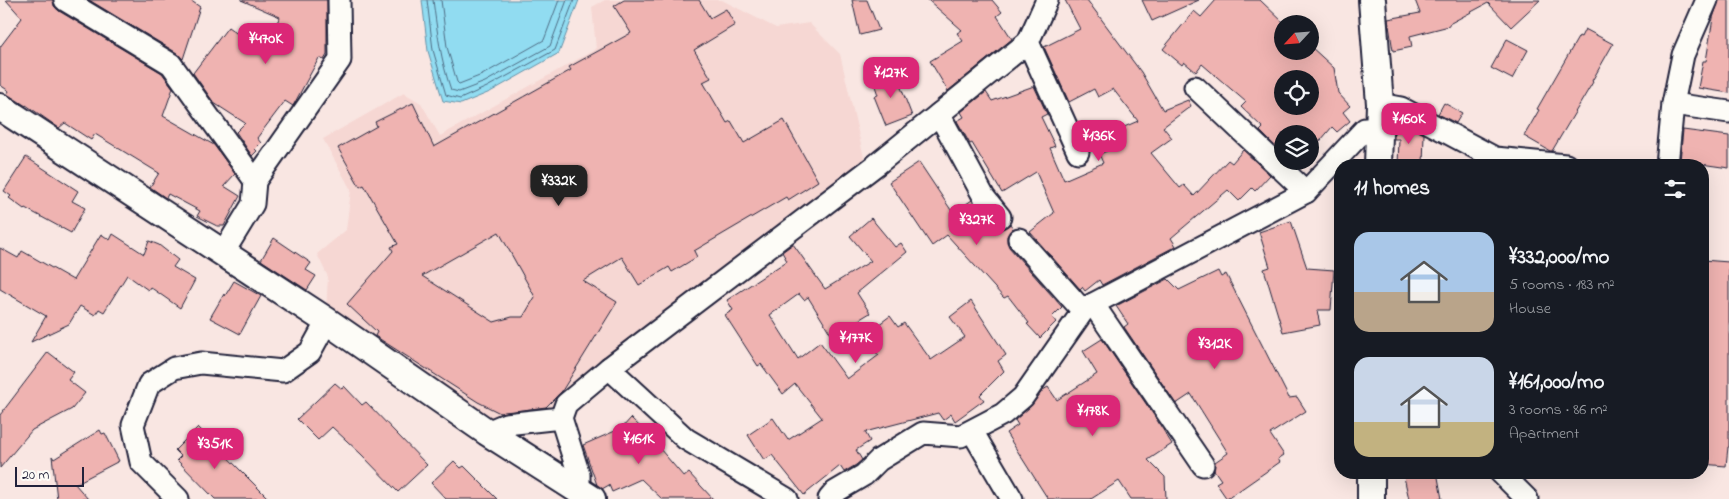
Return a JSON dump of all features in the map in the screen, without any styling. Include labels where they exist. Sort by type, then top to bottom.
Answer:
[{"type":"street","points":[[65,0],[171,64],[255,181]]},
{"type":"street","points":[[223,253],[253,204],[255,181],[340,60],[339,0]]},
{"type":"street","points":[[585,495],[561,418],[566,404],[609,368],[876,165],[1028,42],[1047,0]]},
{"type":"street","points":[[1372,0],[1380,104],[1378,159]]},
{"type":"street","points":[[1668,159],[1674,104],[1683,55],[1708,0]]},
{"type":"street","points":[[1028,42],[1078,152]]},
{"type":"street","points":[[1195,87],[1306,192]]},
{"type":"street","points":[[1380,104],[1401,108],[1491,159]]},
{"type":"street","points":[[1674,104],[1729,112]]},
{"type":"street","points":[[0,108],[327,321],[487,432],[585,495]]},
{"type":"street","points":[[940,114],[984,197],[1000,217]]},
{"type":"street","points":[[1337,159],[1365,129],[1379,129]]},
{"type":"street","points":[[829,499],[834,492],[864,475],[879,460],[923,433],[961,436],[1003,414],[1023,397],[1088,308],[1306,192],[1334,162]]},
{"type":"street","points":[[1019,239],[1088,308],[1203,465]]},
{"type":"street","points":[[178,499],[141,462],[133,425],[149,384],[174,368],[201,363],[283,371],[310,352],[327,321]]},
{"type":"street","points":[[609,368],[686,439],[787,499]]},
{"type":"street","points":[[487,432],[506,424],[561,418]]},
{"type":"street","points":[[972,431],[1012,499]]},
{"type":"street","points":[[1371,479],[1371,499]]},
{"type":"street","points":[[1507,479],[1527,499]]},
{"type":"shaded area","points":[[605,0],[722,0],[776,28],[809,23],[840,54],[865,162],[541,415],[528,420],[489,417],[326,311],[328,277],[317,254],[346,230],[351,190],[323,139],[404,93],[421,103],[440,136],[596,49],[592,7]]},
{"type":"water","points":[[422,0],[579,0],[559,53],[490,92],[461,104],[443,101],[428,51]]},
{"type":"building","points":[[6,0],[53,0],[54,6],[59,11],[162,73],[173,88],[163,116],[214,145],[235,174],[224,186],[240,196],[224,226],[217,226],[197,216],[200,211],[168,194],[166,198],[150,187],[159,173],[95,134],[91,140],[65,123],[59,128],[7,94],[9,91],[0,85],[0,47],[22,18]]},
{"type":"building","points":[[89,0],[190,0],[200,7],[183,59],[177,53]]},
{"type":"building","points":[[241,0],[327,0],[327,55],[324,60],[319,58],[293,106],[285,101],[257,138],[261,143],[255,149],[257,151],[252,156],[236,132],[245,123],[214,103],[193,73],[228,27],[261,51],[280,17]]},
{"type":"building","points":[[624,0],[699,0],[710,18],[726,9],[735,25],[694,50],[711,78],[703,82],[727,123],[731,121],[744,143],[784,120],[818,181],[788,200],[786,197],[694,251],[697,257],[672,272],[669,267],[639,285],[622,257],[583,281],[617,302],[562,391],[546,407],[500,413],[478,402],[375,336],[377,332],[347,304],[393,251],[391,247],[398,244],[364,185],[360,187],[338,148],[377,126],[375,122],[413,103],[434,147],[571,70],[569,67],[631,33],[614,6]],"holes":[[[499,232],[535,297],[523,317],[512,317],[494,322],[422,276]]]},
{"type":"building","points":[[852,0],[867,0],[879,30],[860,35]]},
{"type":"building","points":[[928,0],[992,0],[1002,12],[997,16],[1012,39],[948,91],[930,61],[963,41],[957,33],[962,30]]},
{"type":"building","points":[[1065,0],[1087,0],[1141,72],[1163,110],[1188,100],[1191,106],[1163,127],[1172,138],[1151,153],[1180,188],[1184,185],[1194,196],[1228,160],[1232,163],[1243,150],[1270,175],[1255,191],[1252,188],[1239,201],[1228,190],[1171,238],[1176,246],[1102,285],[1099,280],[1085,291],[1082,287],[1080,289],[1030,232],[1054,213],[1036,172],[1002,193],[957,121],[964,117],[961,112],[986,92],[992,101],[1034,86],[1047,114],[1041,117],[1055,146],[1050,148],[1064,180],[1103,163],[1099,154],[1107,151],[1101,137],[1138,121],[1113,89],[1098,97],[1094,89],[1069,102],[1044,47],[1080,29]]},
{"type":"building","points":[[1142,0],[1199,0],[1152,21]]},
{"type":"building","points":[[1216,0],[1260,0],[1276,15],[1274,15],[1274,60],[1319,60],[1319,54],[1334,68],[1338,93],[1350,106],[1343,112],[1350,121],[1337,132],[1332,127],[1319,142],[1319,125],[1274,125],[1274,145],[1260,131],[1263,128],[1241,107],[1246,102],[1202,64],[1196,72],[1184,62],[1182,65],[1163,49],[1194,11],[1201,17]]},
{"type":"building","points":[[1415,0],[1540,0],[1511,27],[1488,3],[1449,24],[1449,26],[1410,36],[1412,47],[1393,51],[1388,19],[1420,13]]},
{"type":"building","points":[[1719,0],[1729,0],[1729,93],[1698,88],[1703,61],[1706,61],[1713,18]]},
{"type":"building","points":[[1585,29],[1613,44],[1593,82],[1552,151],[1550,151],[1524,136],[1539,110],[1537,109],[1579,36],[1581,37]]},
{"type":"building","points":[[1507,39],[1528,50],[1512,79],[1491,68]]},
{"type":"building","points":[[895,72],[912,116],[886,126],[874,96],[878,95],[873,80]]},
{"type":"building","points":[[1444,103],[1462,113],[1456,123],[1438,114]]},
{"type":"building","points":[[1394,121],[1424,134],[1423,159],[1398,159],[1399,139],[1394,139]]},
{"type":"building","points":[[1683,130],[1729,136],[1729,168],[1709,165],[1709,159],[1680,159]]},
{"type":"building","points":[[26,157],[78,191],[72,201],[85,208],[71,233],[24,209],[9,198],[11,196],[4,191]]},
{"type":"building","points":[[919,162],[953,213],[972,200],[990,225],[1002,229],[1010,224],[1013,228],[1007,236],[1009,247],[1062,307],[1052,317],[1056,322],[1040,338],[1027,324],[1029,323],[1008,296],[1004,298],[947,235],[932,246],[889,182]]},
{"type":"building","points":[[871,218],[895,247],[901,243],[907,252],[857,293],[870,313],[832,336],[808,297],[804,300],[799,294],[770,315],[798,359],[820,342],[847,379],[879,355],[875,352],[882,347],[870,331],[890,316],[898,327],[904,323],[931,360],[965,337],[950,317],[971,301],[1006,355],[998,361],[1004,371],[980,395],[984,400],[955,421],[951,414],[943,420],[938,413],[865,432],[870,441],[856,450],[862,460],[844,472],[840,466],[804,495],[772,455],[764,460],[748,435],[773,418],[788,440],[822,418],[795,384],[783,394],[761,364],[758,366],[725,315],[733,310],[727,300],[787,261],[782,252],[793,244],[825,289],[871,261],[850,236]]},
{"type":"building","points":[[1291,221],[1307,268],[1334,270],[1331,310],[1317,310],[1320,325],[1283,332],[1264,269],[1270,267],[1259,232]]},
{"type":"building","points":[[101,234],[110,240],[113,234],[144,254],[149,241],[159,245],[178,260],[173,267],[195,280],[180,308],[150,287],[148,290],[127,275],[104,312],[99,309],[95,315],[80,306],[69,324],[31,342],[46,316],[0,289],[0,248],[18,258],[22,251],[73,280]]},
{"type":"building","points":[[274,238],[311,263],[306,270],[316,276],[307,290],[261,260]]},
{"type":"building","points":[[1709,261],[1729,262],[1729,447],[1726,466],[1709,465]]},
{"type":"building","points":[[1218,271],[1221,277],[1226,274],[1289,398],[1297,397],[1306,411],[1270,434],[1284,455],[1278,459],[1280,462],[1227,499],[1216,483],[1221,480],[1214,470],[1215,462],[1228,453],[1191,394],[1176,404],[1124,327],[1128,324],[1116,306],[1168,279],[1179,290]]},
{"type":"building","points":[[234,281],[261,296],[240,334],[210,318]]},
{"type":"building","points":[[1102,339],[1172,444],[1148,460],[1165,477],[1166,499],[1131,499],[1119,481],[1091,499],[1048,499],[1006,433],[1018,425],[1015,420],[1031,406],[1043,390],[1048,387],[1057,400],[1097,374],[1083,351]]},
{"type":"building","points":[[48,352],[74,372],[68,380],[85,393],[72,409],[32,430],[0,468],[0,415]]},
{"type":"building","points":[[335,383],[342,389],[344,386],[362,405],[366,402],[427,465],[398,492],[332,427],[318,440],[297,419]]},
{"type":"building","points":[[631,418],[661,447],[660,449],[684,477],[689,473],[713,499],[662,499],[641,479],[612,492],[609,485],[602,489],[597,485],[583,445],[622,428]]},
{"type":"building","points":[[198,427],[269,499],[215,499],[177,460],[181,456],[175,450]]},
{"type":"building","points":[[100,430],[102,434],[105,433],[119,461],[75,484],[88,499],[57,499],[52,456],[54,459]]},
{"type":"building","points":[[454,461],[461,468],[464,466],[497,499],[446,499],[431,483]]},
{"type":"building","points":[[1404,479],[1438,479],[1442,499],[1409,499]]}]
